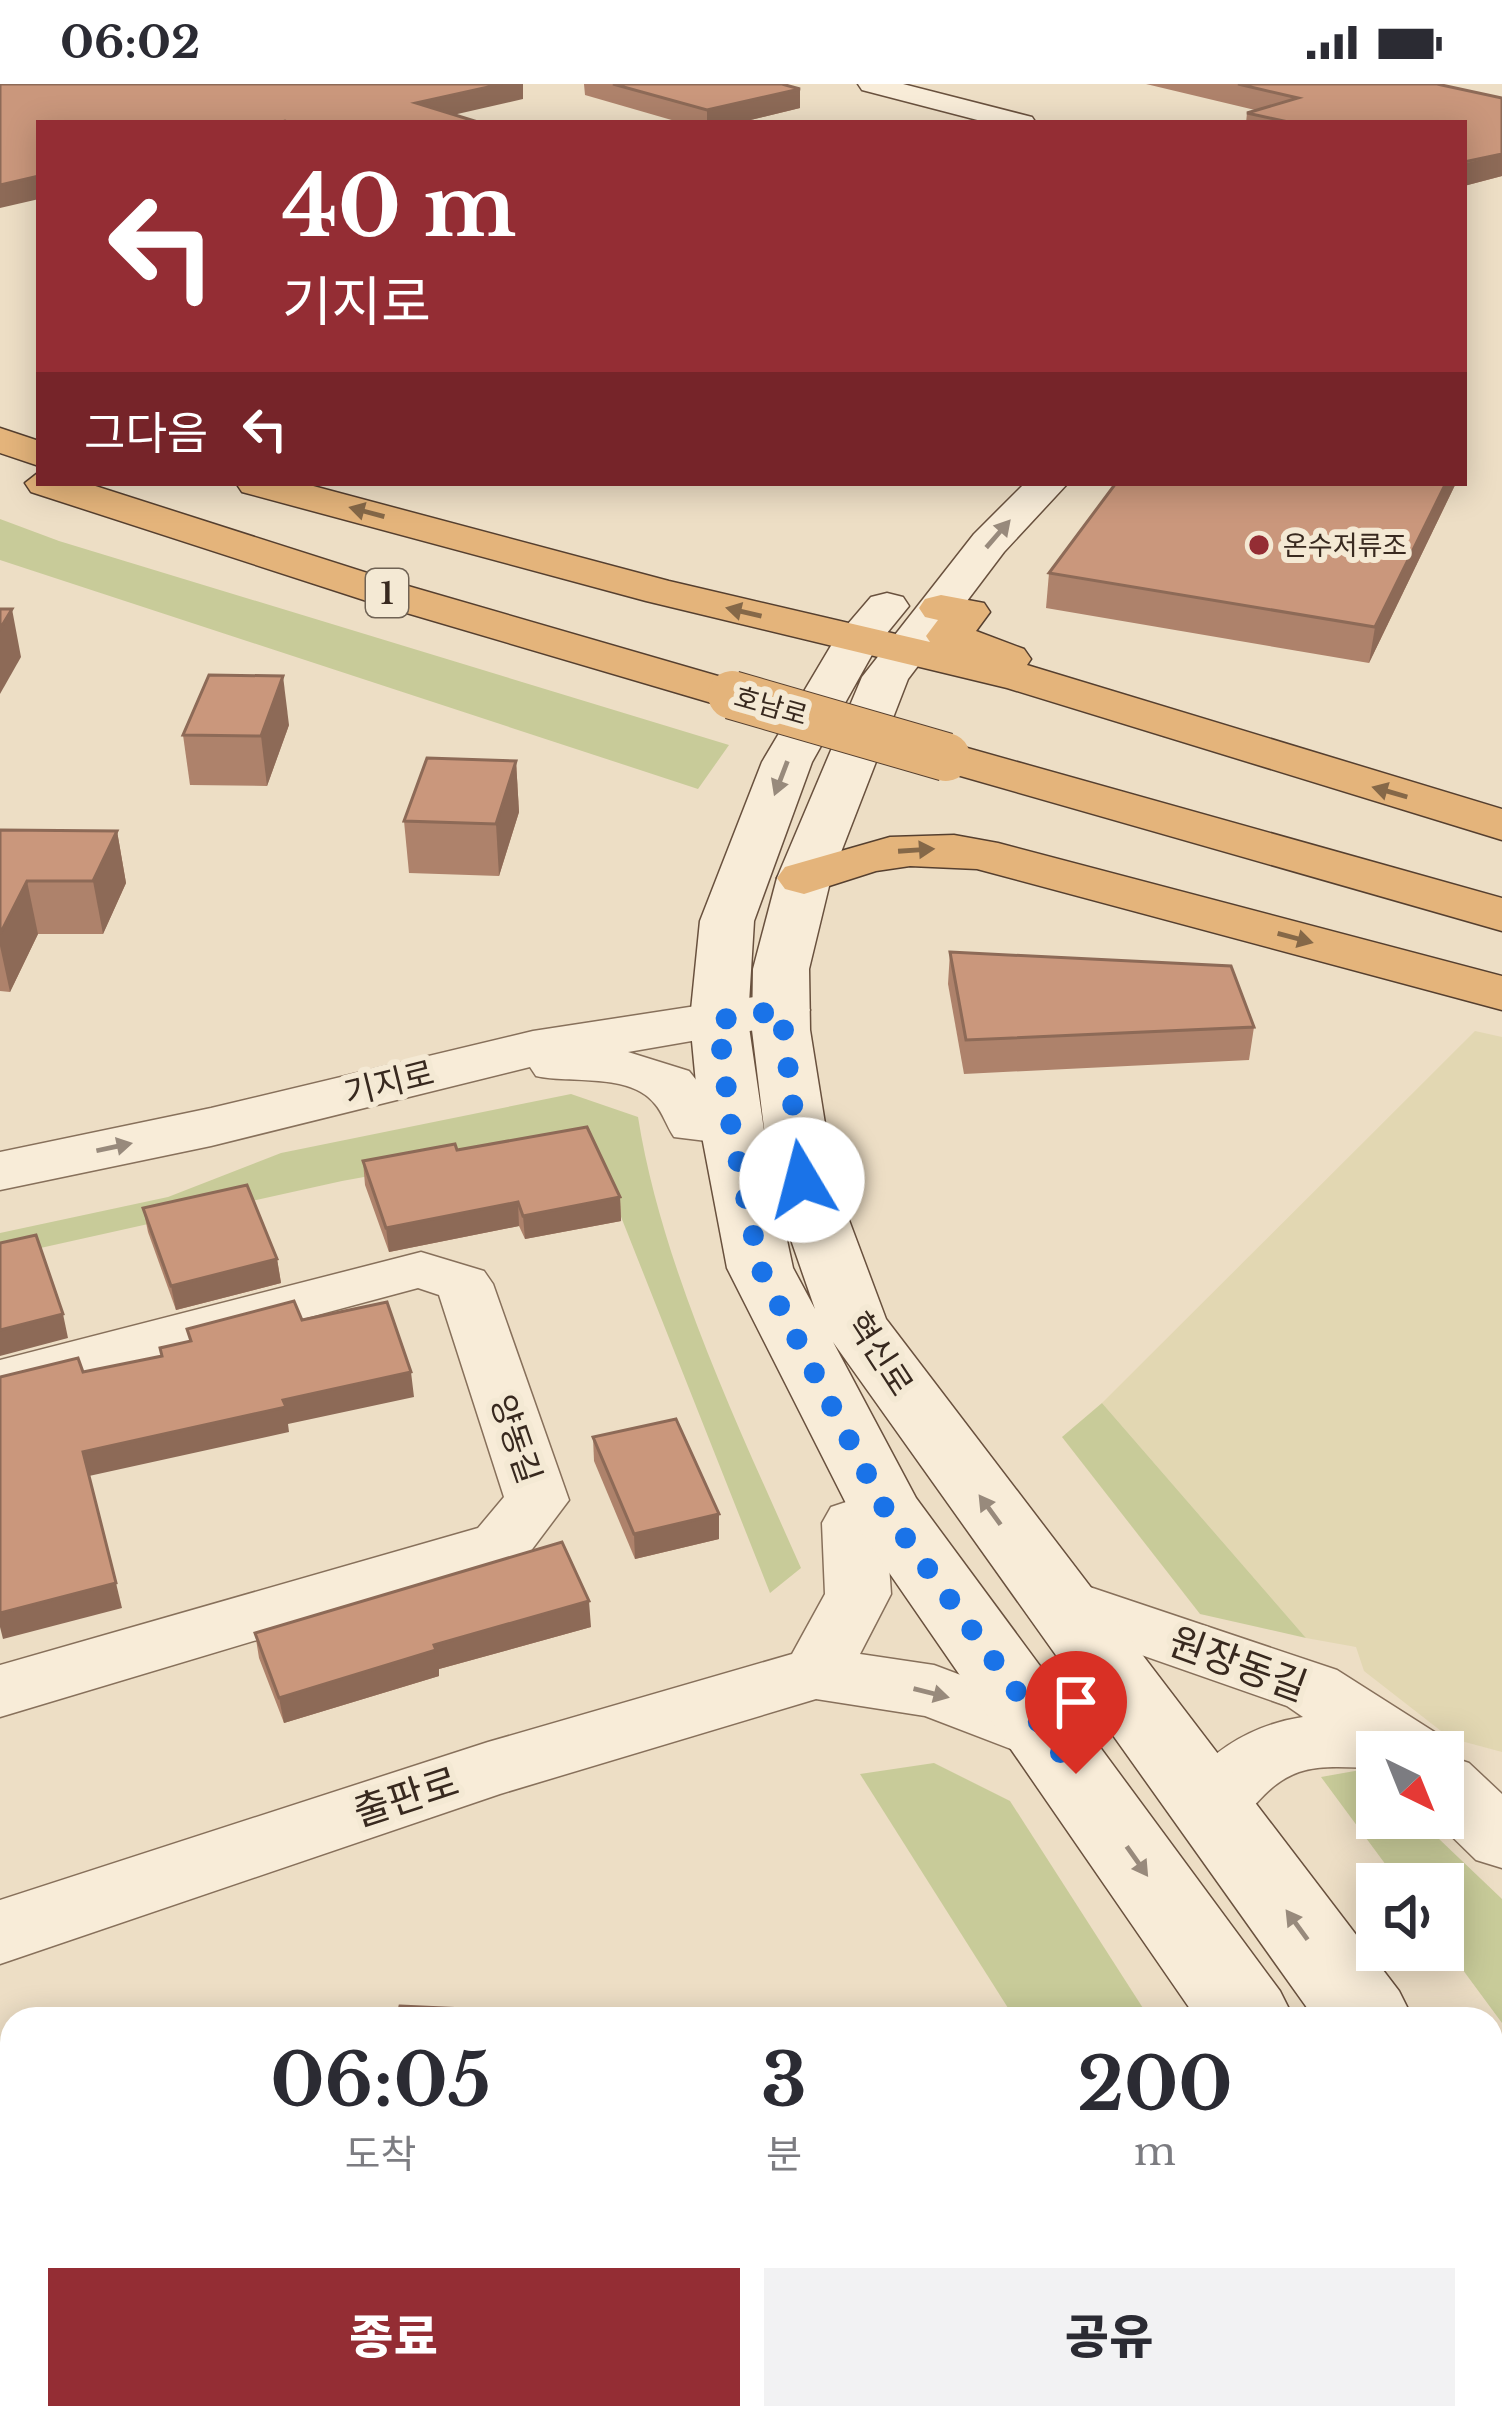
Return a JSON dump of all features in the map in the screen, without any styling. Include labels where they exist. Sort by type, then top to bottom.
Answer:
[{"type":"highway","points":[[0,406],[36,417]]},
{"type":"highway","points":[[0,440],[36,453]]},
{"type":"highway","name":"호남로","points":[[0,468],[36,480]]},
{"type":"highway","name":"호남로","points":[[54,486],[392,595],[741,682]]},
{"type":"highway","name":"호남로","points":[[132,486],[741,682],[1502,915]]},
{"type":"highway","points":[[267,486],[661,592],[1021,677],[1502,825]]},
{"type":"highway","points":[[941,608],[968,612],[949,636],[1028,668],[1021,677]]},
{"type":"highway","name":"호남로","points":[[952,743],[1502,883]]},
{"type":"highway","points":[[804,878],[850,860],[921,846],[979,854],[1502,993]]},
{"type":"main road","points":[[859,87],[964,120]]},
{"type":"main road","points":[[859,87],[1008,120]]},
{"type":"main road","name":"혁신로","points":[[996,486],[882,644],[787,762],[727,921],[802,1180],[854,1323],[1358,2007]]},
{"type":"main road","name":"혁신로","points":[[882,644],[941,608],[989,543],[1045,486]]},
{"type":"main road","name":"혁신로","points":[[882,644],[885,677],[804,878],[745,990],[731,1126],[760,1268],[886,1511],[1240,2007]]},
{"type":"main road","name":"기지로","points":[[0,1129],[483,1029],[745,990]]},
{"type":"main road","name":"기지로","points":[[0,1171],[533,1048],[745,990]]},
{"type":"main road","points":[[533,1048],[540,1064],[614,1066],[675,1088],[696,1124],[731,1126]]},
{"type":"street","name":"양동길","points":[[0,1380],[421,1270],[464,1285],[537,1500],[501,1544],[0,1691]]},
{"type":"street","points":[[816,1673],[858,1594],[854,1523],[886,1511]]},
{"type":"street","name":"원장동길","points":[[1054,1599],[1312,1688],[1377,1731]]},
{"type":"street","name":"출판로","points":[[0,1932],[466,1778],[816,1673],[934,1691],[1050,1737]]},
{"type":"street","points":[[1210,1805],[1249,1765],[1286,1744],[1356,1751]]},
{"type":"street","name":"원장동길","points":[[1464,1802],[1502,1839]]},
{"type":"shaded area","points":[[1475,1031],[1502,1037],[1502,1752],[1464,1742],[1464,1731],[1441,1731],[1364,1671],[1356,1647],[1306,1638],[1102,1403]]},
{"type":"green space","points":[[0,519],[729,745],[698,789],[0,560]]},
{"type":"green space","points":[[571,1094],[638,1117],[649,1174],[684,1289],[801,1568],[770,1593],[589,1136],[342,1181],[0,1257],[0,1233],[168,1197],[281,1153]]},
{"type":"green space","points":[[1102,1403],[1306,1638],[1200,1614],[1062,1437]]},
{"type":"green space","points":[[934,1763],[1010,1801],[1142,2007],[1007,2007],[860,1774]]},
{"type":"green space","points":[[1356,1771],[1356,1824],[1321,1777]]},
{"type":"green space","points":[[1367,1839],[1439,1839],[1502,1899],[1502,2007],[1490,2007],[1464,1971],[1464,1863],[1384,1863]]},
{"type":"building","points":[[0,84],[502,84],[416,103],[471,120],[36,120],[36,177],[0,185]]},
{"type":"building","points":[[613,84],[782,84],[800,89],[707,110]]},
{"type":"building","points":[[1238,84],[1437,84],[1502,98],[1502,154],[1467,161],[1467,120],[1279,120],[1247,113],[1298,98]]},
{"type":"building","name":"온수저류조","points":[[1114,486],[1445,486],[1375,627],[1049,573]]},
{"type":"building","points":[[0,609],[12,609],[0,629]]},
{"type":"building","points":[[209,675],[283,676],[261,736],[183,735]]},
{"type":"building","points":[[427,758],[516,761],[496,824],[404,821]]},
{"type":"building","points":[[0,830],[117,831],[93,881],[27,881],[0,934]]},
{"type":"building","points":[[950,952],[1231,966],[1254,1027],[966,1040]]},
{"type":"building","points":[[587,1127],[620,1197],[523,1216],[518,1202],[386,1228],[363,1161],[455,1144],[457,1150]]},
{"type":"building","points":[[247,1185],[277,1259],[171,1286],[143,1208]]},
{"type":"building","points":[[36,1235],[63,1314],[0,1330],[0,1243]]},
{"type":"building","points":[[294,1301],[302,1320],[387,1302],[411,1372],[283,1400],[286,1407],[83,1452],[116,1583],[0,1613],[0,1377],[78,1358],[83,1372],[162,1356],[160,1348],[191,1341],[187,1329]]},
{"type":"building","points":[[676,1419],[719,1514],[634,1534],[593,1437]]},
{"type":"building","points":[[562,1542],[589,1601],[434,1645],[436,1650],[279,1698],[255,1633]]},
{"type":"place","name":"온수저류조","points":[[1259,545]]},
{"type":"route","points":[[802,1180],[781,1010],[718,1020],[731,1126],[760,1268],[886,1511],[1076,1774]]}]
